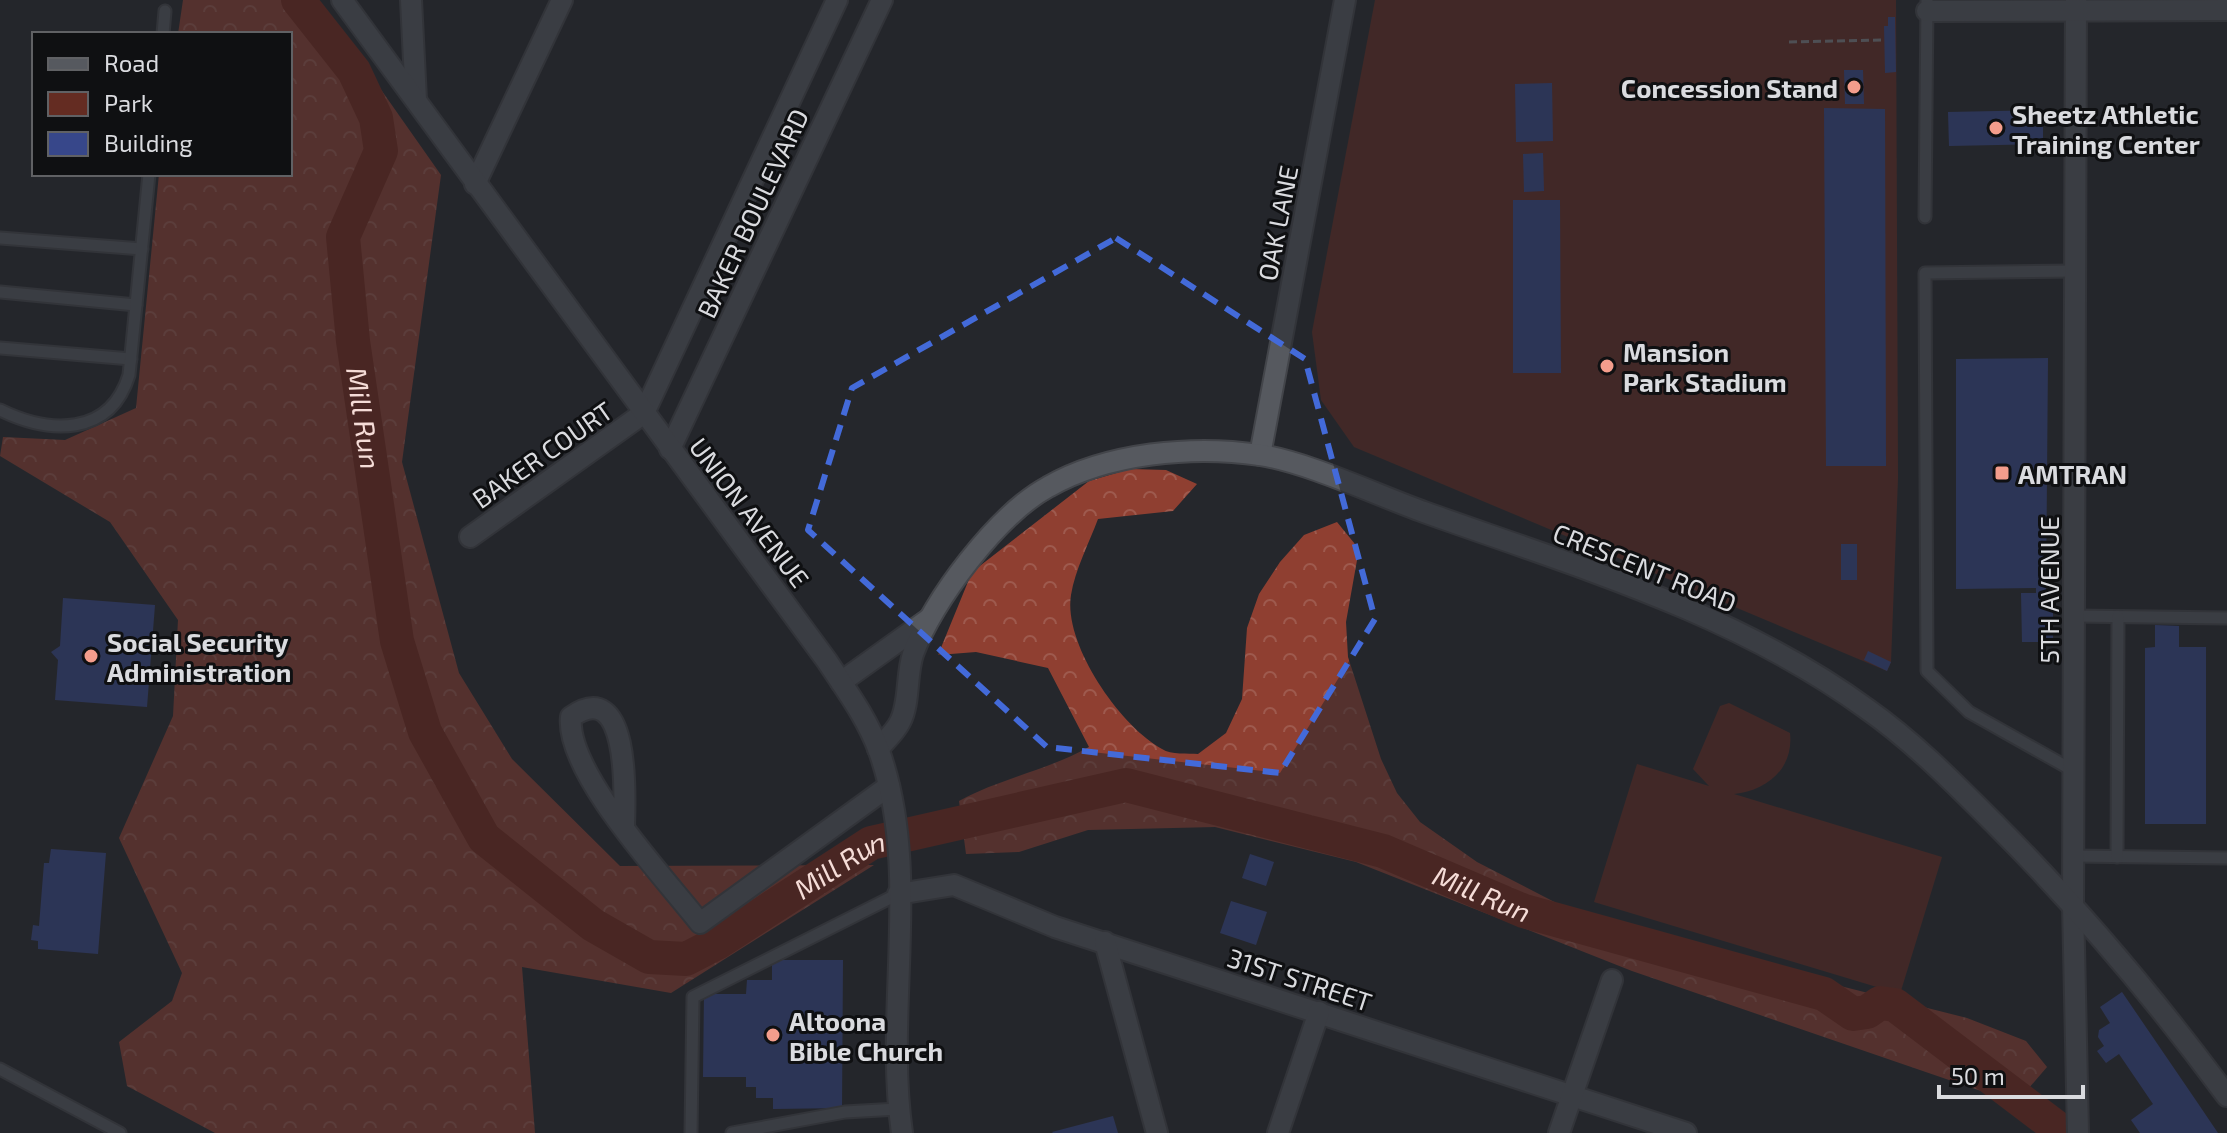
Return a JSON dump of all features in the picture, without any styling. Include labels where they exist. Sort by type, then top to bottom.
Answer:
[{"type":"street","name":"UNION AVENUE","points":[[342,0],[841,682],[878,749],[897,824],[898,1109],[902,1133]]},
{"type":"street","points":[[411,0],[416,100]]},
{"type":"street","points":[[475,184],[562,0]]},
{"type":"street","name":"BAKER BOULEVARD","points":[[644,413],[837,0]]},
{"type":"street","name":"BAKER BOULEVARD","points":[[670,449],[882,0]]},
{"type":"street","name":"OAK LANE","points":[[1260,455],[1345,0]]},
{"type":"street","name":"5TH AVENUE","points":[[2076,5],[2073,903],[2078,1133]]},
{"type":"street","points":[[1927,6],[2215,6]]},
{"type":"street","name":"BAKER COURT","points":[[470,537],[644,413]]},
{"type":"street","name":"CRESCENT ROAD","points":[[878,749],[901,721],[913,656],[933,616],[1001,523],[1049,486],[1077,474],[1148,457],[1189,452],[1260,455],[1578,567],[1691,611],[1785,656],[1870,710],[1954,782],[2073,903],[2180,1032],[2227,1096]]},
{"type":"street","name":"CRESCENT ROAD","points":[[841,682],[933,616]]},
{"type":"street","points":[[624,825],[626,770],[618,737],[610,717],[598,709],[583,709],[571,717],[570,730],[590,781],[624,825],[700,923],[889,786]]},
{"type":"street","name":"31ST STREET","points":[[898,894],[954,885],[1055,927],[1686,1133]]},
{"type":"street","points":[[1105,942],[1157,1133]]},
{"type":"street","points":[[1559,1133],[1612,980]]},
{"type":"street","points":[[1278,1133],[1319,1012]]},
{"type":"lane","points":[[1925,217],[1927,6]]},
{"type":"lane","points":[[163,32],[165,11]]},
{"type":"lane","points":[[0,410],[50,427],[83,424],[115,405],[124,391],[131,359],[149,176]]},
{"type":"lane","points":[[0,238],[142,249]]},
{"type":"lane","points":[[2074,771],[1969,712],[1927,671],[1925,273],[2075,271]]},
{"type":"lane","points":[[0,292],[136,305]]},
{"type":"lane","points":[[0,348],[131,359]]},
{"type":"lane","points":[[2074,616],[2227,618]]},
{"type":"lane","points":[[2117,857],[2118,617]]},
{"type":"lane","points":[[2073,856],[2227,858]]},
{"type":"lane","points":[[691,1133],[693,997],[898,894]]},
{"type":"lane","points":[[0,1069],[120,1133]]},
{"type":"lane","points":[[732,1133],[845,1112],[898,1109]]},
{"type":"path","points":[[1789,42],[1885,40]]},
{"type":"highlighted area","points":[[1116,238],[1305,359],[1375,619],[1280,773],[1047,747],[808,530],[852,388]]},
{"type":"green space","points":[[183,0],[318,0],[441,175],[402,462],[459,673],[512,759],[620,866],[874,865],[671,993],[522,967],[535,1133],[215,1133],[127,1086],[119,1042],[172,1001],[182,973],[119,838],[173,716],[178,620],[110,522],[0,456],[3,437],[65,440],[136,408],[159,176],[292,176],[292,32],[178,32]]},
{"type":"green space","name":"Mansion Park Stadium","points":[[1375,0],[1896,0],[1898,478],[1891,662],[1887,671],[1354,447],[1321,400],[1312,332]]},
{"type":"green space","points":[[1130,469],[1166,470],[1197,484],[1173,511],[1098,519],[1076,576],[1071,595],[1071,615],[1085,659],[1098,682],[1129,722],[1162,749],[1198,754],[1226,733],[1242,699],[1247,628],[1259,594],[1280,562],[1304,535],[1337,522],[1359,549],[1346,622],[1348,657],[1381,759],[1397,793],[1420,822],[1477,862],[1568,909],[1785,972],[1967,1018],[2026,1041],[2047,1067],[2016,1103],[1632,971],[1356,862],[1215,827],[1088,830],[1019,852],[966,854],[959,801],[1089,747],[1048,668],[976,652],[938,655],[972,572],[1089,481]]},
{"type":"green space","points":[[1729,703],[1790,733],[1787,758],[1775,776],[1756,788],[1734,794],[1942,857],[1900,994],[1594,902],[1637,764],[1709,786],[1693,769],[1720,706]]},
{"type":"building","points":[[1888,17],[1895,17],[1896,72],[1885,73],[1884,26],[1888,26]]},
{"type":"building","name":"Concession Stand","points":[[1844,70],[1863,70],[1864,104],[1845,104]]},
{"type":"building","points":[[1552,83],[1553,141],[1516,142],[1515,84]]},
{"type":"building","points":[[1824,108],[1885,109],[1886,466],[1826,466]]},
{"type":"building","name":"Sheetz Athletic Training Center","points":[[2043,110],[2043,144],[1949,146],[1948,112]]},
{"type":"building","points":[[1543,153],[1544,191],[1524,192],[1523,154]]},
{"type":"building","points":[[1513,200],[1560,200],[1561,373],[1513,373]]},
{"type":"building","name":"AMTRAN","points":[[2048,358],[2046,593],[2053,593],[2053,642],[2022,642],[2021,593],[2036,593],[2036,588],[1956,589],[1956,359]]},
{"type":"building","points":[[1841,544],[1857,544],[1857,580],[1841,580]]},
{"type":"building","points":[[63,598],[155,605],[147,707],[55,700],[58,660],[51,652],[60,646]]},
{"type":"building","points":[[2155,625],[2179,626],[2179,647],[2206,647],[2206,824],[2145,824],[2145,648],[2155,647]]},
{"type":"building","points":[[1868,651],[1891,662],[1887,671],[1864,660]]},
{"type":"building","points":[[51,849],[106,853],[98,954],[38,949],[38,941],[31,940],[33,925],[39,926],[44,863],[49,863]]},
{"type":"building","points":[[1250,854],[1274,862],[1266,886],[1242,878]]},
{"type":"building","points":[[1231,901],[1267,912],[1256,945],[1220,933]]},
{"type":"building","name":"Altoona Bible Church","points":[[772,960],[843,960],[842,1108],[773,1109],[773,1098],[756,1098],[756,1087],[746,1087],[746,1077],[703,1077],[704,994],[746,994],[747,980],[772,980]]},
{"type":"building","points":[[2122,992],[2218,1133],[2140,1133],[2131,1120],[2153,1104],[2119,1054],[2106,1063],[2097,1051],[2104,1046],[2098,1037],[2099,1030],[2110,1023],[2100,1007]]},
{"type":"building","points":[[1113,1116],[1118,1133],[1052,1132]]},
{"type":"waterway","name":"Mill Run","points":[[298,0],[354,71],[376,118],[381,151],[343,237],[353,341],[397,641],[425,732],[484,838],[593,925],[649,957],[686,959],[717,943],[871,843],[1126,785],[1383,851],[1524,911],[1824,994],[1853,1014],[1867,1012],[1880,1003],[1895,1005],[2060,1130]]},
{"type":"place","name":"Concession Stand","points":[[1854,87]]},
{"type":"place","name":"Sheetz Athletic Training Center","points":[[1996,128]]},
{"type":"place","name":"Mansion Park Stadium","points":[[1607,366]]},
{"type":"place","name":"AMTRAN","points":[[2002,473]]},
{"type":"place","name":"Social Security Administration","points":[[91,656]]},
{"type":"place","name":"Altoona Bible Church","points":[[773,1035]]}]
